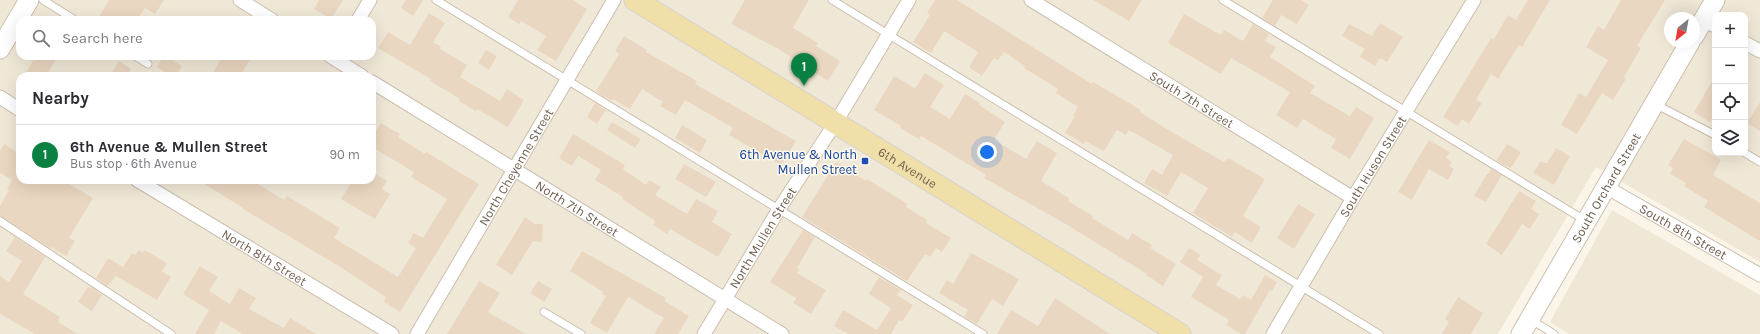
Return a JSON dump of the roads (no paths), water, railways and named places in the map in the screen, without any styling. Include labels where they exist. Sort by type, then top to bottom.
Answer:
[{"type":"main road","name":"6th Avenue","points":[[636,0],[1180,334]]},
{"type":"street","points":[[20,16],[29,0]]},
{"type":"street","points":[[240,0],[266,16]]},
{"type":"street","points":[[360,16],[370,0]]},
{"type":"street","name":"North Cheyenne Street","points":[[417,334],[614,0]]},
{"type":"street","name":"North Mullen Street","points":[[704,334],[779,209],[836,122],[909,0]]},
{"type":"street","name":"South 7th Street","points":[[1031,0],[1353,198]]},
{"type":"street","name":"South Huson Street","points":[[1273,334],[1353,198],[1474,0]]},
{"type":"street","points":[[1704,27],[1715,0]]},
{"type":"street","points":[[0,49],[16,22]]},
{"type":"street","points":[[1748,45],[1760,51]]},
{"type":"street","name":"South Orchard Street","points":[[1526,327],[1687,48]]},
{"type":"street","points":[[338,60],[356,72]]},
{"type":"street","name":"North 7th Street","points":[[376,84],[782,334]]},
{"type":"street","points":[[0,98],[16,108]]},
{"type":"street","name":"North 8th Street","points":[[144,184],[392,334]]},
{"type":"street","name":"South 8th Street","points":[[1606,187],[1760,275]]},
{"type":"lane","points":[[43,0],[69,16]]},
{"type":"lane","points":[[436,0],[983,334]]},
{"type":"lane","points":[[832,0],[1379,334]]},
{"type":"lane","points":[[1223,0],[1406,113],[1586,221]]},
{"type":"lane","points":[[142,60],[148,64]]},
{"type":"lane","points":[[1655,104],[1712,133]]},
{"type":"lane","points":[[1748,155],[1760,162]]},
{"type":"lane","points":[[0,221],[171,334]]},
{"type":"lane","points":[[544,312],[581,334]]},
{"type":"lane","points":[[1526,327],[1554,334]]},
{"type":"place","name":"6th Avenue & Mullen Street","points":[[804,86]]},
{"type":"place","name":"6th Avenue & North Mullen Street","points":[[865,161]]}]
